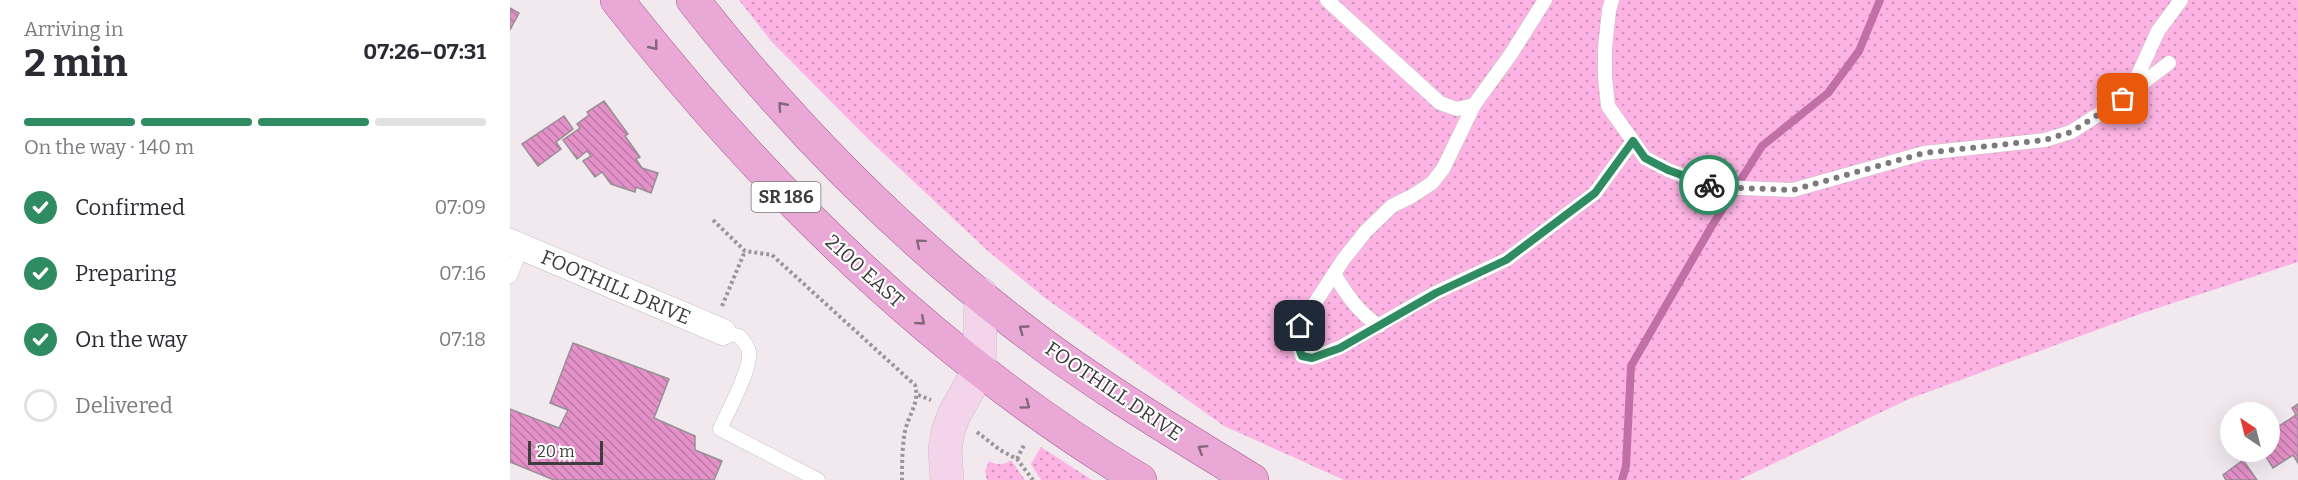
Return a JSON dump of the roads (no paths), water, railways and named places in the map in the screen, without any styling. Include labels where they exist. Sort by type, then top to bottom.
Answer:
[{"type":"main road","name":"2100 EAST","points":[[617,0],[728,134],[792,203],[856,264],[979,370]]},
{"type":"main road","name":"SR 186","points":[[693,0],[727,44],[845,173],[911,236],[981,294]]},
{"type":"main road","name":"FOOTHILL DRIVE","points":[[981,294],[1077,369],[1252,480]]},
{"type":"main road","name":"SR 186","points":[[979,370],[1043,417],[1140,480]]},
{"type":"street","name":"FOOTHILL DRIVE","points":[[516,244],[718,330]]},
{"type":"street","points":[[947,480],[945,459],[948,431],[954,415],[979,370],[981,294]]},
{"type":"lane","points":[[1327,0],[1440,103],[1457,109],[1474,105]]},
{"type":"lane","points":[[1545,0],[1511,54],[1474,105],[1443,170],[1432,183],[1392,206],[1366,231],[1334,274],[1300,326],[1298,343],[1302,356],[1312,358],[1340,348],[1436,293],[1506,260],[1595,193],[1633,141]]},
{"type":"lane","points":[[1612,0],[1608,10],[1605,48],[1608,106],[1645,158],[1668,170],[1714,187],[1793,190],[1924,153],[2045,140],[2071,132],[2123,99],[2169,63]]},
{"type":"lane","points":[[2123,99],[2133,86],[2157,30],[2181,0]]},
{"type":"lane","points":[[510,276],[516,244]]},
{"type":"lane","points":[[1334,274],[1351,302],[1365,317],[1379,326]]},
{"type":"lane","points":[[718,330],[739,336],[747,347],[749,357],[744,376],[720,429],[818,480]]},
{"type":"waterway","points":[[1622,480],[1626,466],[1631,366],[1710,229],[1762,146],[1828,93],[1859,51],[1880,0]]}]
